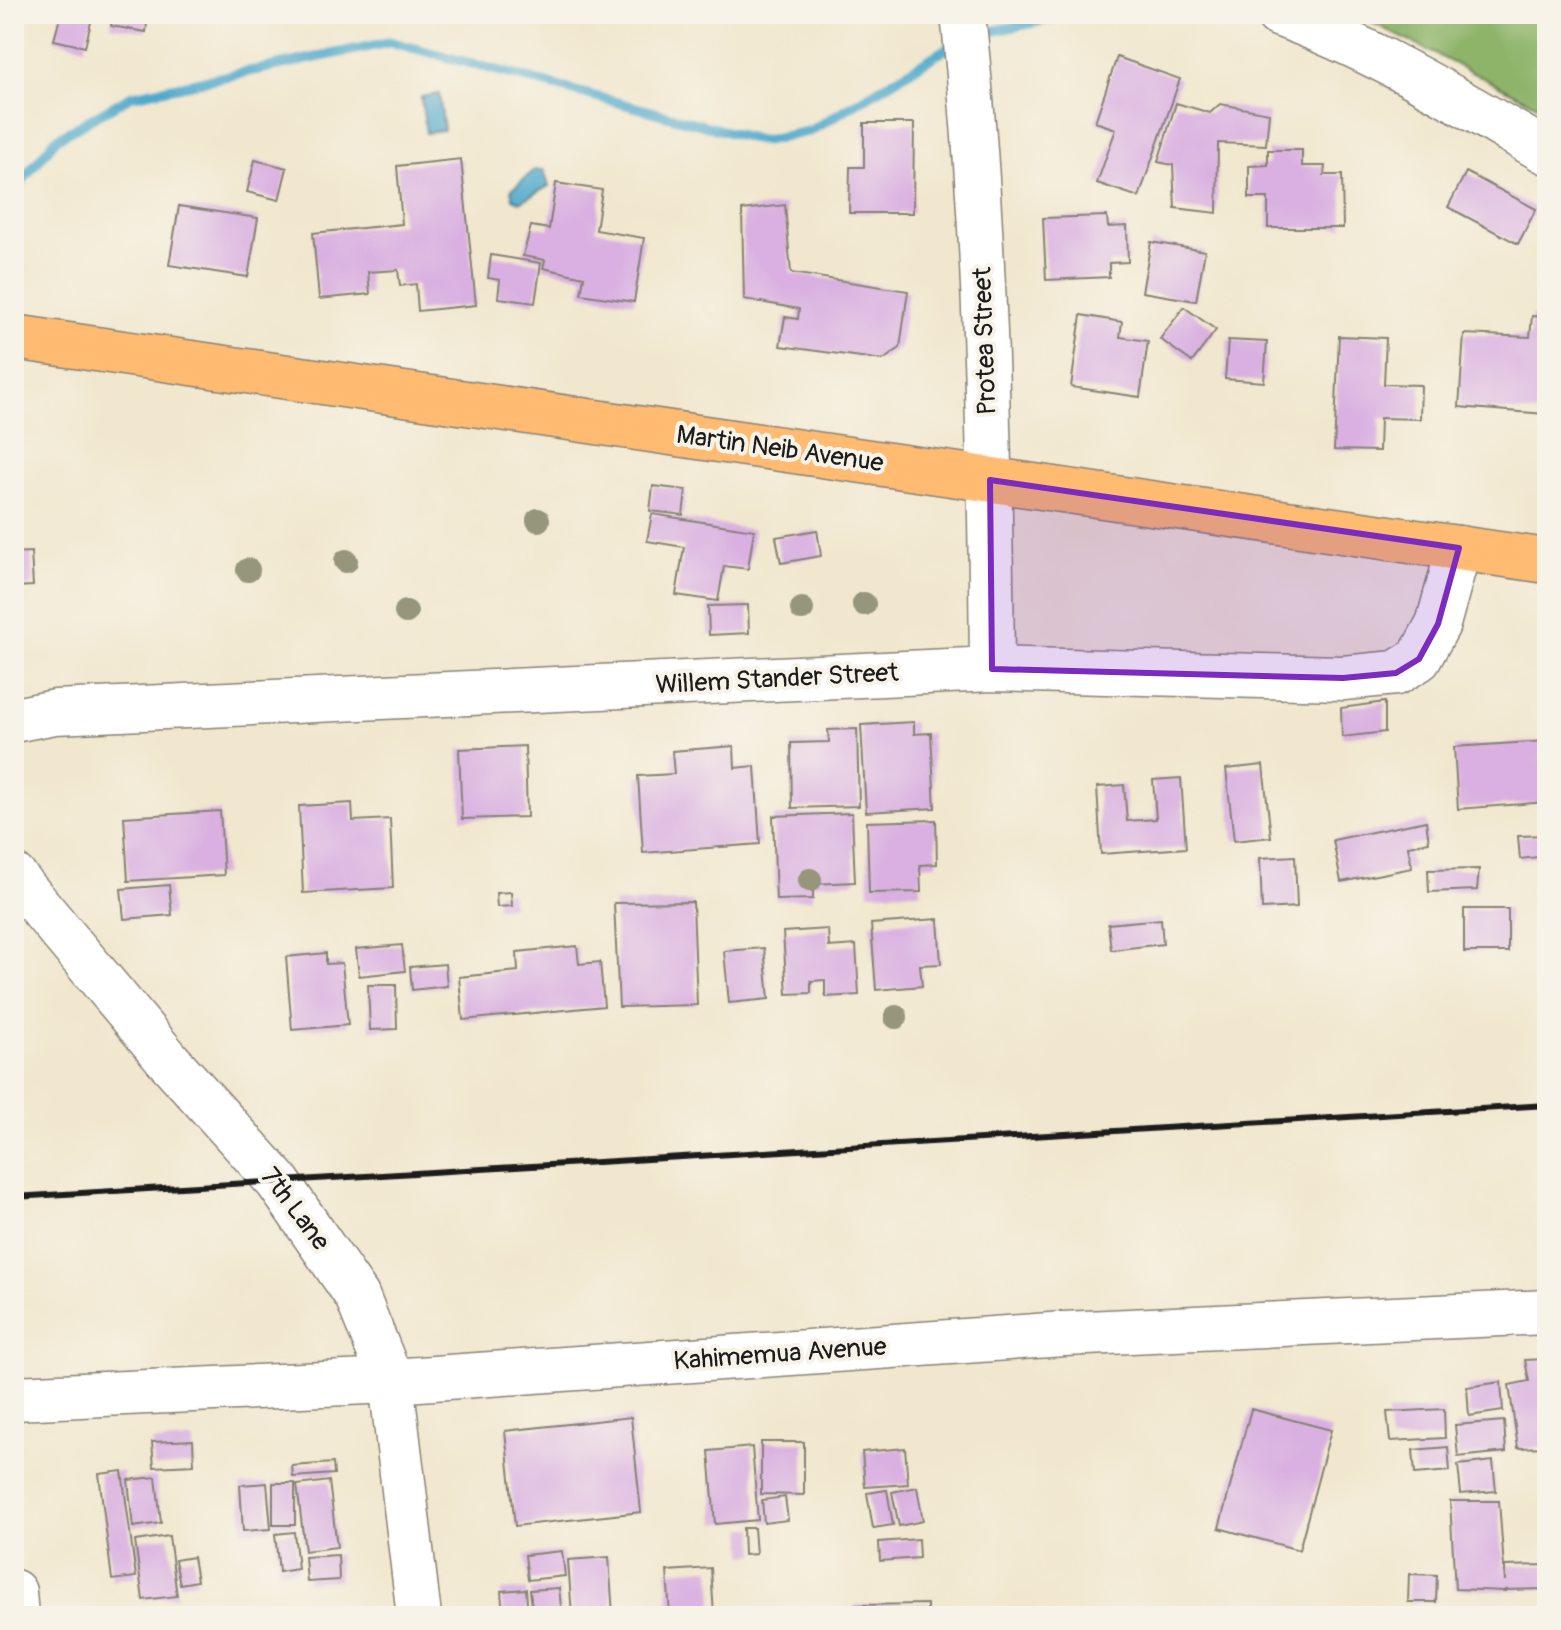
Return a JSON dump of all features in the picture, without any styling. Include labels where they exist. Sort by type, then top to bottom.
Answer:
[{"type":"main road","name":"Martin Neib Avenue","points":[[14,337],[1547,561]]},
{"type":"street","name":"Protea Street","points":[[963,14],[977,160],[990,480],[992,669]]},
{"type":"street","points":[[1278,14],[1316,28],[1428,84],[1547,152]]},
{"type":"street","name":"Willem Stander Street","points":[[14,720],[55,712],[992,669],[1343,678],[1396,673],[1419,659],[1438,624],[1459,548]]},
{"type":"street","name":"7th Lane","points":[[14,876],[169,1061],[278,1182],[357,1296],[391,1381],[419,1616]]},
{"type":"street","name":"Kahimemua Avenue","points":[[14,1398],[391,1381],[1064,1334],[1547,1312]]},
{"type":"street","points":[[14,1592],[16,1616]]},
{"type":"highlighted area","points":[[990,480],[1459,548],[1438,624],[1419,659],[1396,673],[1343,678],[992,669]]},
{"type":"green space","points":[[1355,14],[1547,14],[1547,110]]},
{"type":"water","points":[[439,94],[444,130],[426,133],[421,97]]},
{"type":"water","points":[[535,170],[544,170],[549,186],[520,202],[513,199],[511,190]]},
{"type":"building","points":[[61,14],[93,14],[85,47],[54,40]]},
{"type":"building","points":[[113,14],[148,14],[146,32],[111,26]]},
{"type":"building","points":[[1117,57],[1180,79],[1139,197],[1097,183],[1116,129],[1095,122]]},
{"type":"building","points":[[1176,103],[1210,113],[1220,104],[1269,113],[1266,145],[1218,143],[1217,213],[1175,208],[1173,165],[1158,162]]},
{"type":"building","points":[[864,123],[914,123],[913,213],[849,213],[850,167],[864,167]]},
{"type":"building","points":[[1268,150],[1302,150],[1302,166],[1325,166],[1324,175],[1342,175],[1343,228],[1268,228],[1268,198],[1249,198],[1249,166],[1268,165]]},
{"type":"building","points":[[461,159],[476,305],[418,311],[416,284],[400,286],[398,270],[368,272],[370,294],[319,299],[313,233],[402,224],[397,166]]},
{"type":"building","points":[[255,160],[287,168],[279,200],[247,192]]},
{"type":"building","points":[[1466,172],[1536,209],[1518,244],[1448,207]]},
{"type":"building","points":[[556,183],[602,190],[596,230],[644,238],[634,302],[581,294],[584,277],[543,268],[545,260],[523,256],[531,226],[549,229]]},
{"type":"building","points":[[785,205],[791,273],[908,291],[900,348],[883,360],[780,346],[785,317],[798,319],[799,309],[744,299],[742,210]]},
{"type":"building","points":[[179,206],[258,218],[248,277],[169,265]]},
{"type":"building","points":[[1107,216],[1108,227],[1127,226],[1128,262],[1109,263],[1109,277],[1046,280],[1043,218]]},
{"type":"building","points":[[1151,242],[1205,251],[1196,301],[1142,292]]},
{"type":"building","points":[[491,255],[541,263],[535,303],[498,298],[500,280],[488,278]]},
{"type":"building","points":[[1184,307],[1216,330],[1192,362],[1160,339]]},
{"type":"building","points":[[1081,315],[1122,322],[1120,337],[1148,341],[1140,397],[1071,387]]},
{"type":"building","points":[[1532,316],[1547,317],[1547,427],[1543,427],[1545,414],[1459,407],[1464,334],[1530,337]]},
{"type":"building","points":[[1339,336],[1386,338],[1384,384],[1421,385],[1420,419],[1380,418],[1379,451],[1334,450]]},
{"type":"building","points":[[1228,340],[1267,342],[1264,382],[1225,379]]},
{"type":"building","points":[[653,486],[686,490],[683,515],[650,511]]},
{"type":"building","points":[[652,514],[754,530],[748,569],[724,566],[718,601],[676,595],[684,547],[647,541]]},
{"type":"building","points":[[817,530],[821,556],[781,563],[776,537]]},
{"type":"building","points":[[31,552],[33,586],[14,587],[14,553]]},
{"type":"building","points":[[748,605],[749,633],[709,635],[708,606]]},
{"type":"building","points":[[1385,702],[1385,732],[1342,737],[1341,708]]},
{"type":"building","points":[[914,722],[914,734],[931,733],[935,808],[866,812],[861,725]]},
{"type":"building","points":[[857,729],[859,806],[792,808],[791,743],[829,742],[828,730]]},
{"type":"building","points":[[1547,741],[1547,802],[1458,809],[1454,747]]},
{"type":"building","points":[[525,746],[527,817],[462,819],[459,749]]},
{"type":"building","points":[[734,746],[735,768],[755,766],[760,844],[643,853],[638,776],[674,774],[672,751]]},
{"type":"building","points":[[1263,765],[1271,837],[1234,841],[1226,769]]},
{"type":"building","points":[[1181,778],[1186,848],[1101,854],[1097,787],[1124,785],[1127,821],[1156,819],[1153,780]]},
{"type":"building","points":[[352,803],[353,821],[390,819],[393,888],[303,893],[299,806]]},
{"type":"building","points":[[220,811],[224,875],[128,881],[124,817]]},
{"type":"building","points":[[852,813],[855,882],[813,884],[813,899],[776,900],[773,816]]},
{"type":"building","points":[[936,820],[937,864],[920,865],[921,892],[869,893],[867,822]]},
{"type":"building","points":[[1426,821],[1429,842],[1408,846],[1412,868],[1341,882],[1333,840]]},
{"type":"building","points":[[1547,835],[1547,856],[1520,859],[1518,836]]},
{"type":"building","points":[[1295,856],[1297,907],[1262,909],[1260,858]]},
{"type":"building","points":[[1479,869],[1477,890],[1429,892],[1428,870]]},
{"type":"building","points":[[169,885],[172,915],[124,919],[121,889]]},
{"type":"building","points":[[511,892],[512,906],[497,907],[496,893]]},
{"type":"building","points":[[693,902],[697,1005],[619,1007],[614,903]]},
{"type":"building","points":[[1464,909],[1508,909],[1508,952],[1464,952]]},
{"type":"building","points":[[938,919],[941,964],[920,965],[922,986],[876,990],[871,924]]},
{"type":"building","points":[[1161,919],[1163,944],[1111,950],[1108,924]]},
{"type":"building","points":[[828,929],[829,947],[856,945],[859,995],[825,997],[825,980],[811,981],[811,993],[787,994],[783,932]]},
{"type":"building","points":[[402,945],[405,971],[359,976],[356,949]]},
{"type":"building","points":[[577,946],[579,964],[600,962],[604,1006],[463,1020],[459,977],[518,971],[517,952]]},
{"type":"building","points":[[764,948],[769,999],[729,1003],[724,951]]},
{"type":"building","points":[[326,953],[326,964],[342,963],[348,1025],[292,1030],[286,957]]},
{"type":"building","points":[[445,964],[447,986],[412,990],[410,967]]},
{"type":"building","points":[[368,985],[396,985],[397,1029],[370,1030]]},
{"type":"building","points":[[1547,1359],[1547,1447],[1518,1448],[1509,1385],[1529,1381],[1525,1360]]},
{"type":"building","points":[[1501,1382],[1503,1411],[1469,1416],[1467,1387]]},
{"type":"building","points":[[1251,1409],[1331,1430],[1299,1550],[1219,1528]]},
{"type":"building","points":[[1444,1409],[1445,1438],[1390,1441],[1387,1412]]},
{"type":"building","points":[[631,1417],[641,1512],[515,1526],[505,1431]]},
{"type":"building","points":[[1504,1421],[1506,1452],[1458,1457],[1455,1425]]},
{"type":"building","points":[[193,1440],[194,1465],[154,1467],[152,1442]]},
{"type":"building","points":[[761,1442],[804,1442],[804,1495],[761,1494]]},
{"type":"building","points":[[752,1447],[758,1520],[715,1524],[709,1451]]},
{"type":"building","points":[[1448,1447],[1450,1471],[1415,1474],[1413,1450]]},
{"type":"building","points":[[905,1448],[908,1484],[865,1487],[862,1452]]},
{"type":"building","points":[[1493,1461],[1496,1491],[1461,1494],[1458,1465]]},
{"type":"building","points":[[333,1463],[334,1474],[293,1477],[292,1466]]},
{"type":"building","points":[[122,1471],[136,1577],[112,1580],[99,1474]]},
{"type":"building","points":[[156,1477],[161,1523],[133,1527],[128,1480]]},
{"type":"building","points":[[329,1481],[337,1547],[305,1551],[297,1485]]},
{"type":"building","points":[[267,1483],[271,1529],[243,1531],[240,1485]]},
{"type":"building","points":[[273,1483],[295,1483],[295,1525],[273,1525]]},
{"type":"building","points":[[917,1487],[923,1521],[899,1526],[892,1492]]},
{"type":"building","points":[[887,1490],[893,1525],[873,1528],[867,1493]]},
{"type":"building","points":[[785,1497],[788,1520],[764,1523],[762,1500]]},
{"type":"building","points":[[1450,1501],[1499,1501],[1505,1581],[1505,1566],[1547,1565],[1547,1589],[1455,1589]]},
{"type":"building","points":[[743,1528],[754,1528],[756,1554],[744,1555]]},
{"type":"building","points":[[294,1532],[298,1569],[279,1572],[275,1534]]},
{"type":"building","points":[[169,1536],[177,1596],[143,1600],[135,1541]]},
{"type":"building","points":[[918,1539],[919,1558],[880,1561],[879,1542]]},
{"type":"building","points":[[562,1551],[565,1576],[528,1580],[525,1555]]},
{"type":"building","points":[[338,1555],[339,1580],[307,1582],[305,1557]]},
{"type":"building","points":[[193,1557],[197,1581],[180,1584],[175,1560]]},
{"type":"building","points":[[609,1557],[613,1615],[572,1616],[568,1560]]},
{"type":"building","points":[[711,1568],[714,1616],[670,1616],[667,1571]]},
{"type":"building","points":[[1409,1574],[1437,1575],[1436,1602],[1408,1602]]},
{"type":"building","points":[[559,1588],[562,1616],[533,1616],[530,1590]]},
{"type":"building","points":[[526,1589],[528,1616],[503,1616],[501,1591]]},
{"type":"building","points":[[927,1604],[927,1616],[855,1616],[855,1605]]},
{"type":"waterway","points":[[974,35],[1075,14]]},
{"type":"waterway","points":[[14,191],[56,139],[131,96],[391,42],[762,141],[810,131],[956,43]]},
{"type":"railway","points":[[14,1197],[1547,1105]]}]
